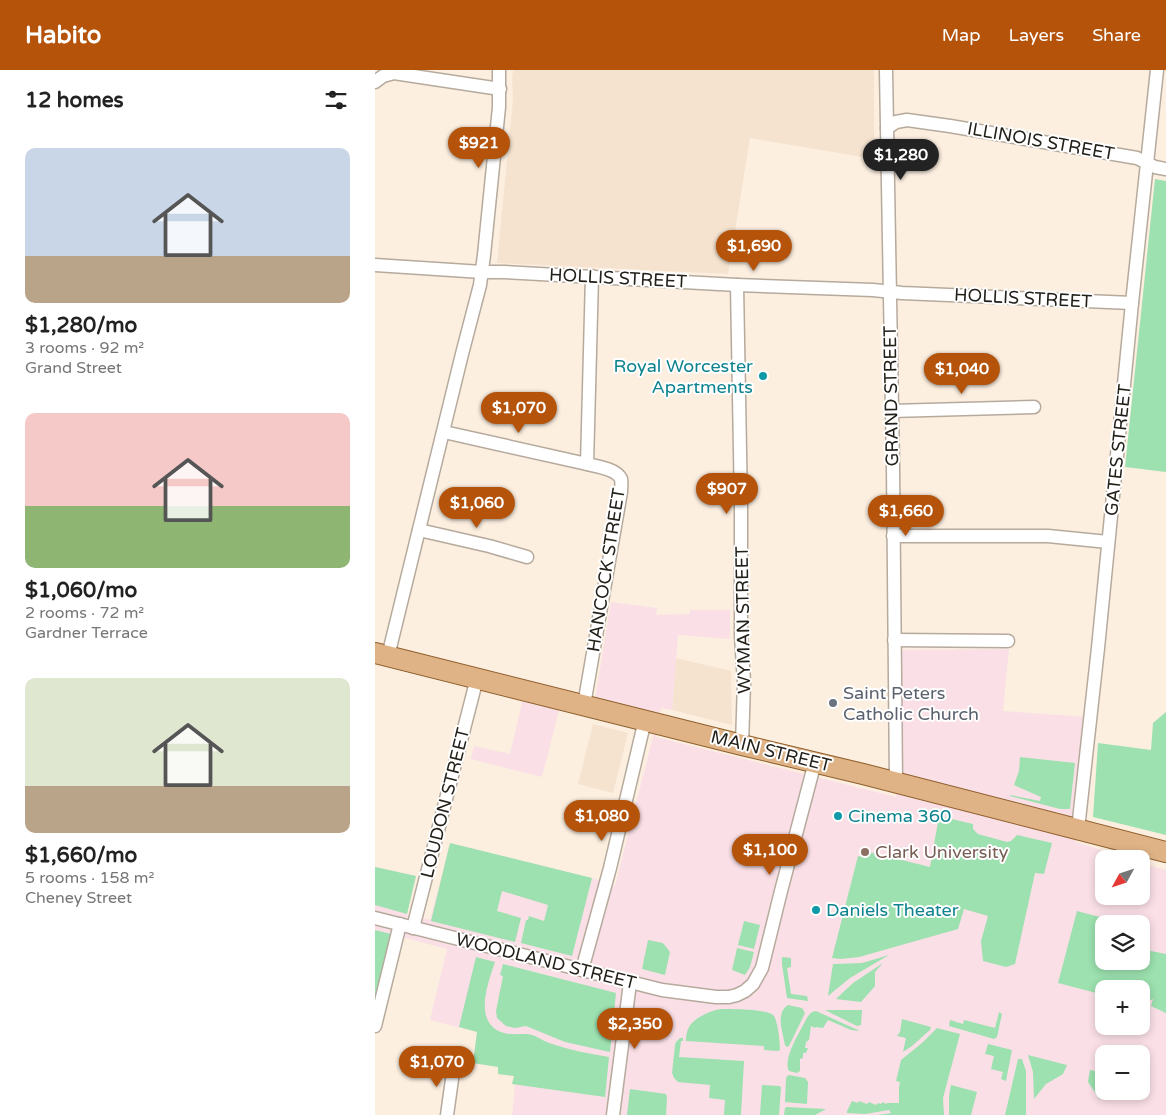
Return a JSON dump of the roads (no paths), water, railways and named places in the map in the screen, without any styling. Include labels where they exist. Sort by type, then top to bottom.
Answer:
[{"type":"main road","name":"MAIN STREET","points":[[382,655],[815,762],[1166,852]]},
{"type":"street","points":[[382,655],[419,530],[480,285],[498,115],[499,70]]},
{"type":"street","name":"GRAND STREET","points":[[886,70],[896,783]]},
{"type":"street","points":[[379,79],[395,73],[499,89]]},
{"type":"street","name":"GATES STREET","points":[[1078,829],[1109,542],[1146,162],[1157,73]]},
{"type":"street","name":"ILLINOIS STREET","points":[[887,128],[896,122],[907,120],[950,126],[1137,158],[1155,167],[1166,169]]},
{"type":"street","name":"HOLLIS STREET","points":[[375,265],[737,285],[1132,303]]},
{"type":"street","points":[[444,432],[587,464],[592,276]]},
{"type":"street","name":"WYMAN STREET","points":[[737,285],[741,636],[744,682],[742,745]]},
{"type":"street","points":[[891,410],[1034,406]]},
{"type":"street","name":"HANCOCK STREET","points":[[584,705],[621,492],[621,480],[617,474],[587,464]]},
{"type":"street","points":[[419,530],[527,557]]},
{"type":"street","points":[[893,536],[1048,536],[1109,542]]},
{"type":"street","points":[[895,640],[1008,641]]},
{"type":"street","name":"LOUDON STREET","points":[[375,1026],[407,926],[477,678]]},
{"type":"street","points":[[582,970],[610,868],[645,720]]},
{"type":"street","name":"WOODLAND STREET","points":[[375,918],[668,992],[716,997],[737,995],[753,984],[762,968],[815,762]]},
{"type":"street","points":[[613,1115],[630,983]]},
{"type":"street","points":[[447,1115],[454,1065]]},
{"type":"place","name":"Royal Worcester Apartments","points":[[763,376]]},
{"type":"place","name":"Saint Peters Catholic Church","points":[[833,703]]},
{"type":"place","name":"Cinema 360","points":[[838,816]]},
{"type":"place","name":"Clark University","points":[[865,852]]},
{"type":"place","name":"Daniels Theater","points":[[816,910]]}]
